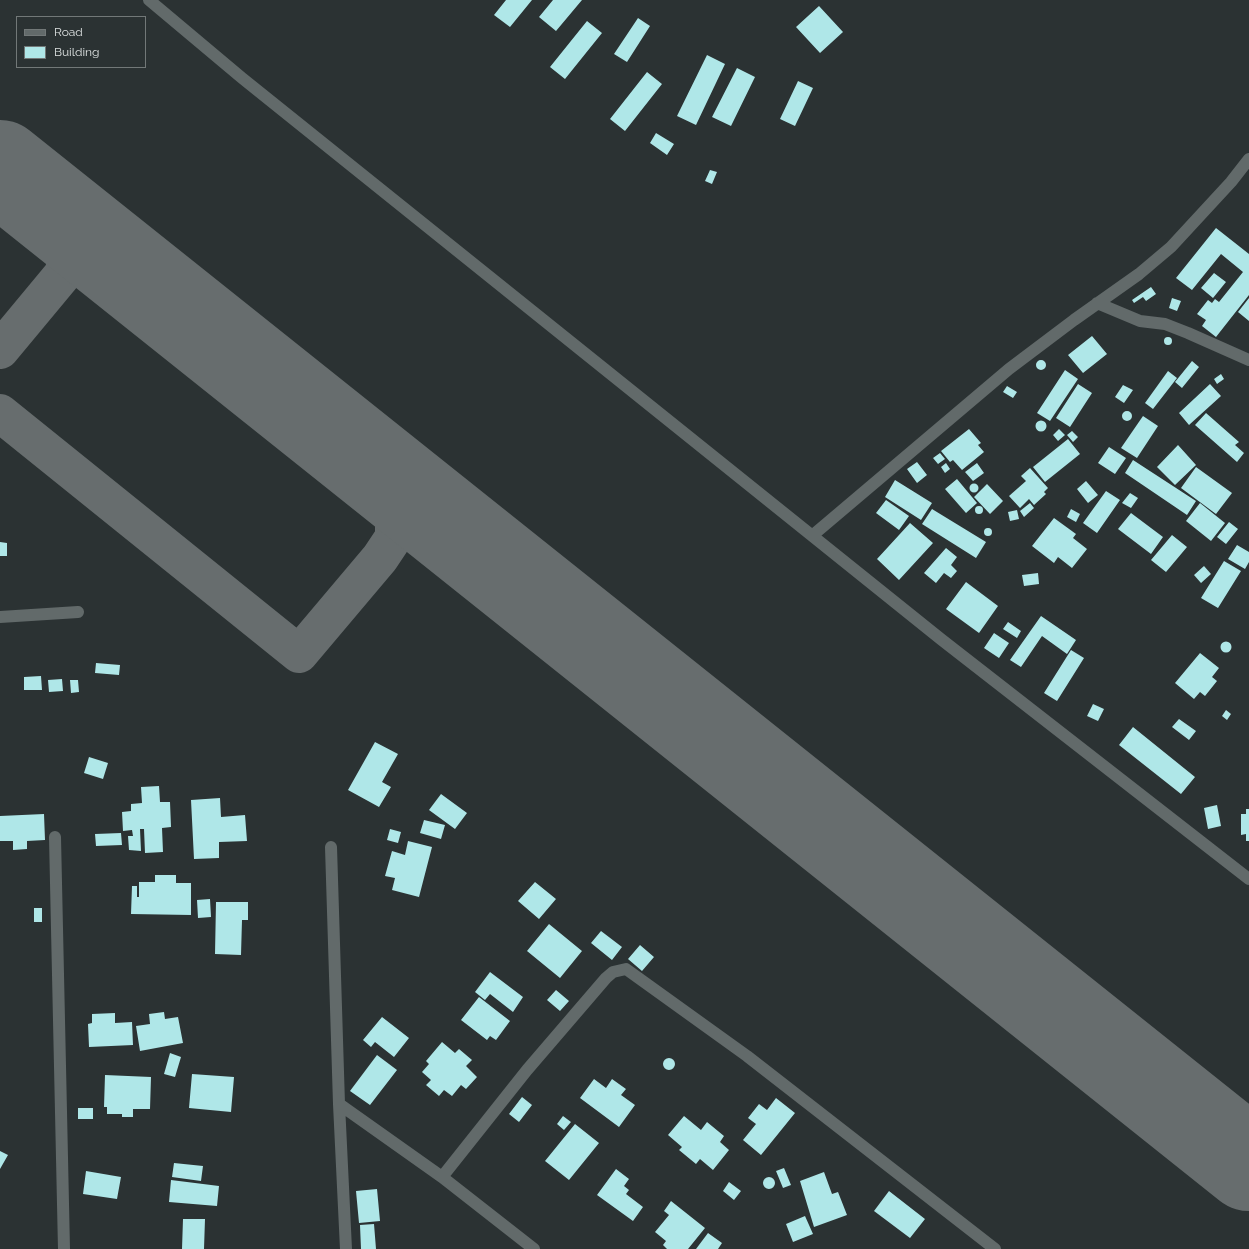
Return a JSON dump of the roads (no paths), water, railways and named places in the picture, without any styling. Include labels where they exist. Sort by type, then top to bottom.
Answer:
[{"type":"street","points":[[149,0],[242,78],[948,644],[1249,879]]},
{"type":"street","points":[[813,535],[1009,370],[1097,303],[1139,274],[1171,247],[1232,182],[1249,160]]},
{"type":"street","points":[[1097,303],[1140,321],[1165,324],[1249,360]]},
{"type":"street","points":[[0,617],[78,612]]},
{"type":"street","points":[[55,837],[64,1249]]},
{"type":"street","points":[[331,847],[339,1104],[346,1249]]},
{"type":"street","points":[[442,1177],[527,1070],[606,978],[613,972],[626,969],[747,1056],[995,1249]]},
{"type":"street","points":[[339,1104],[442,1177],[534,1249]]}]
